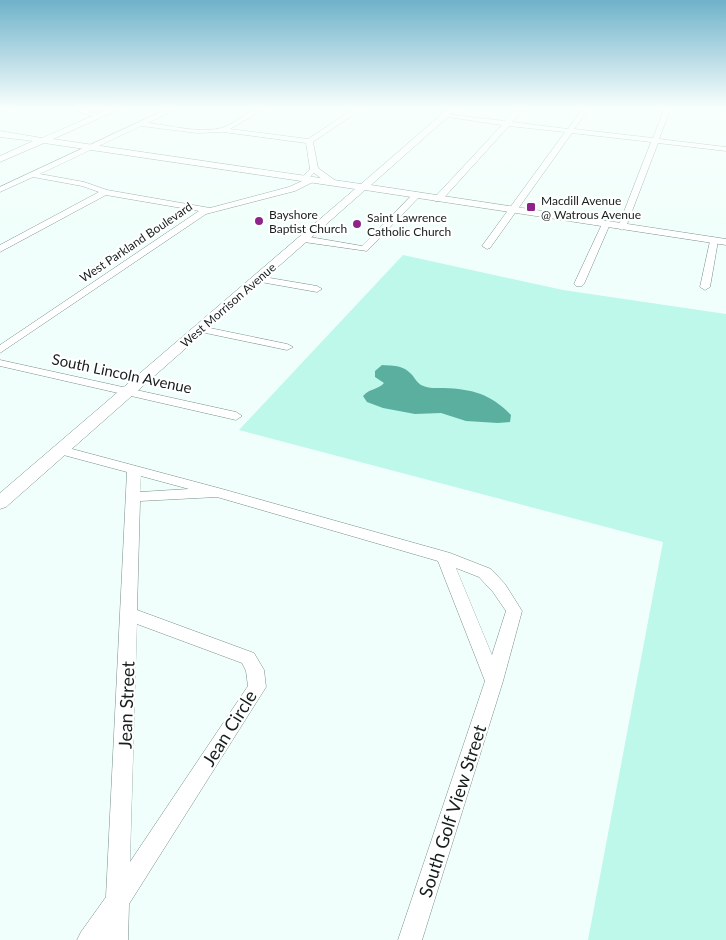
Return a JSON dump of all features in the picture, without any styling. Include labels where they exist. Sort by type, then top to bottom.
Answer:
[{"type":"street","points":[[0,159],[18,151]]},
{"type":"street","points":[[0,190],[80,151]]},
{"type":"street","points":[[113,151],[305,181],[364,187],[726,242]]},
{"type":"street","points":[[311,151],[314,169],[333,183]]},
{"type":"street","name":"West Morrison Avenue","points":[[0,503],[405,151]]},
{"type":"street","points":[[438,198],[481,151]]},
{"type":"street","points":[[487,246],[556,151]]},
{"type":"street","points":[[622,227],[652,151]]},
{"type":"street","name":"West Parkland Boulevard","points":[[0,341],[205,209],[292,189],[305,181],[314,169]]},
{"type":"street","points":[[32,175],[84,184],[105,192],[205,209]]},
{"type":"street","points":[[0,249],[105,192]]},
{"type":"street","points":[[304,238],[364,249],[417,195]]},
{"type":"street","name":"West Parkland Boulevard","points":[[0,350],[205,209]]},
{"type":"street","points":[[579,284],[606,224]]},
{"type":"street","points":[[705,287],[714,241]]},
{"type":"street","points":[[258,279],[317,289]]},
{"type":"street","points":[[200,329],[286,347]]},
{"type":"street","name":"South Lincoln Avenue","points":[[3,366],[129,391],[236,416]]},
{"type":"street","name":"South Golf View Street","points":[[61,450],[217,492],[444,557],[485,573],[499,588],[514,611],[494,681],[410,940]]},
{"type":"street","name":"Jean Street","points":[[116,940],[134,470]]},
{"type":"street","name":"South Golf View Street","points":[[132,497],[217,492]]},
{"type":"street","points":[[444,557],[494,681]]},
{"type":"street","name":"Jean Circle","points":[[117,902],[257,686],[255,670],[248,658],[129,614]]},
{"type":"street","points":[[89,940],[117,902]]},
{"type":"shaded area","points":[[403,255],[563,290],[726,314],[726,940],[588,940],[663,542],[239,430]]},
{"type":"shaded area","points":[[382,365],[403,368],[410,372],[420,384],[427,387],[472,391],[488,397],[511,415],[510,422],[466,421],[441,413],[415,414],[383,408],[367,402],[363,396],[384,383],[375,377],[375,371]]},
{"type":"place","name":"Macdill Avenue @ Watrous Avenue","points":[[531,207]]},
{"type":"place","name":"Bayshore Baptist Church","points":[[259,221]]},
{"type":"place","name":"Saint Lawrence Catholic Church","points":[[357,224]]}]
